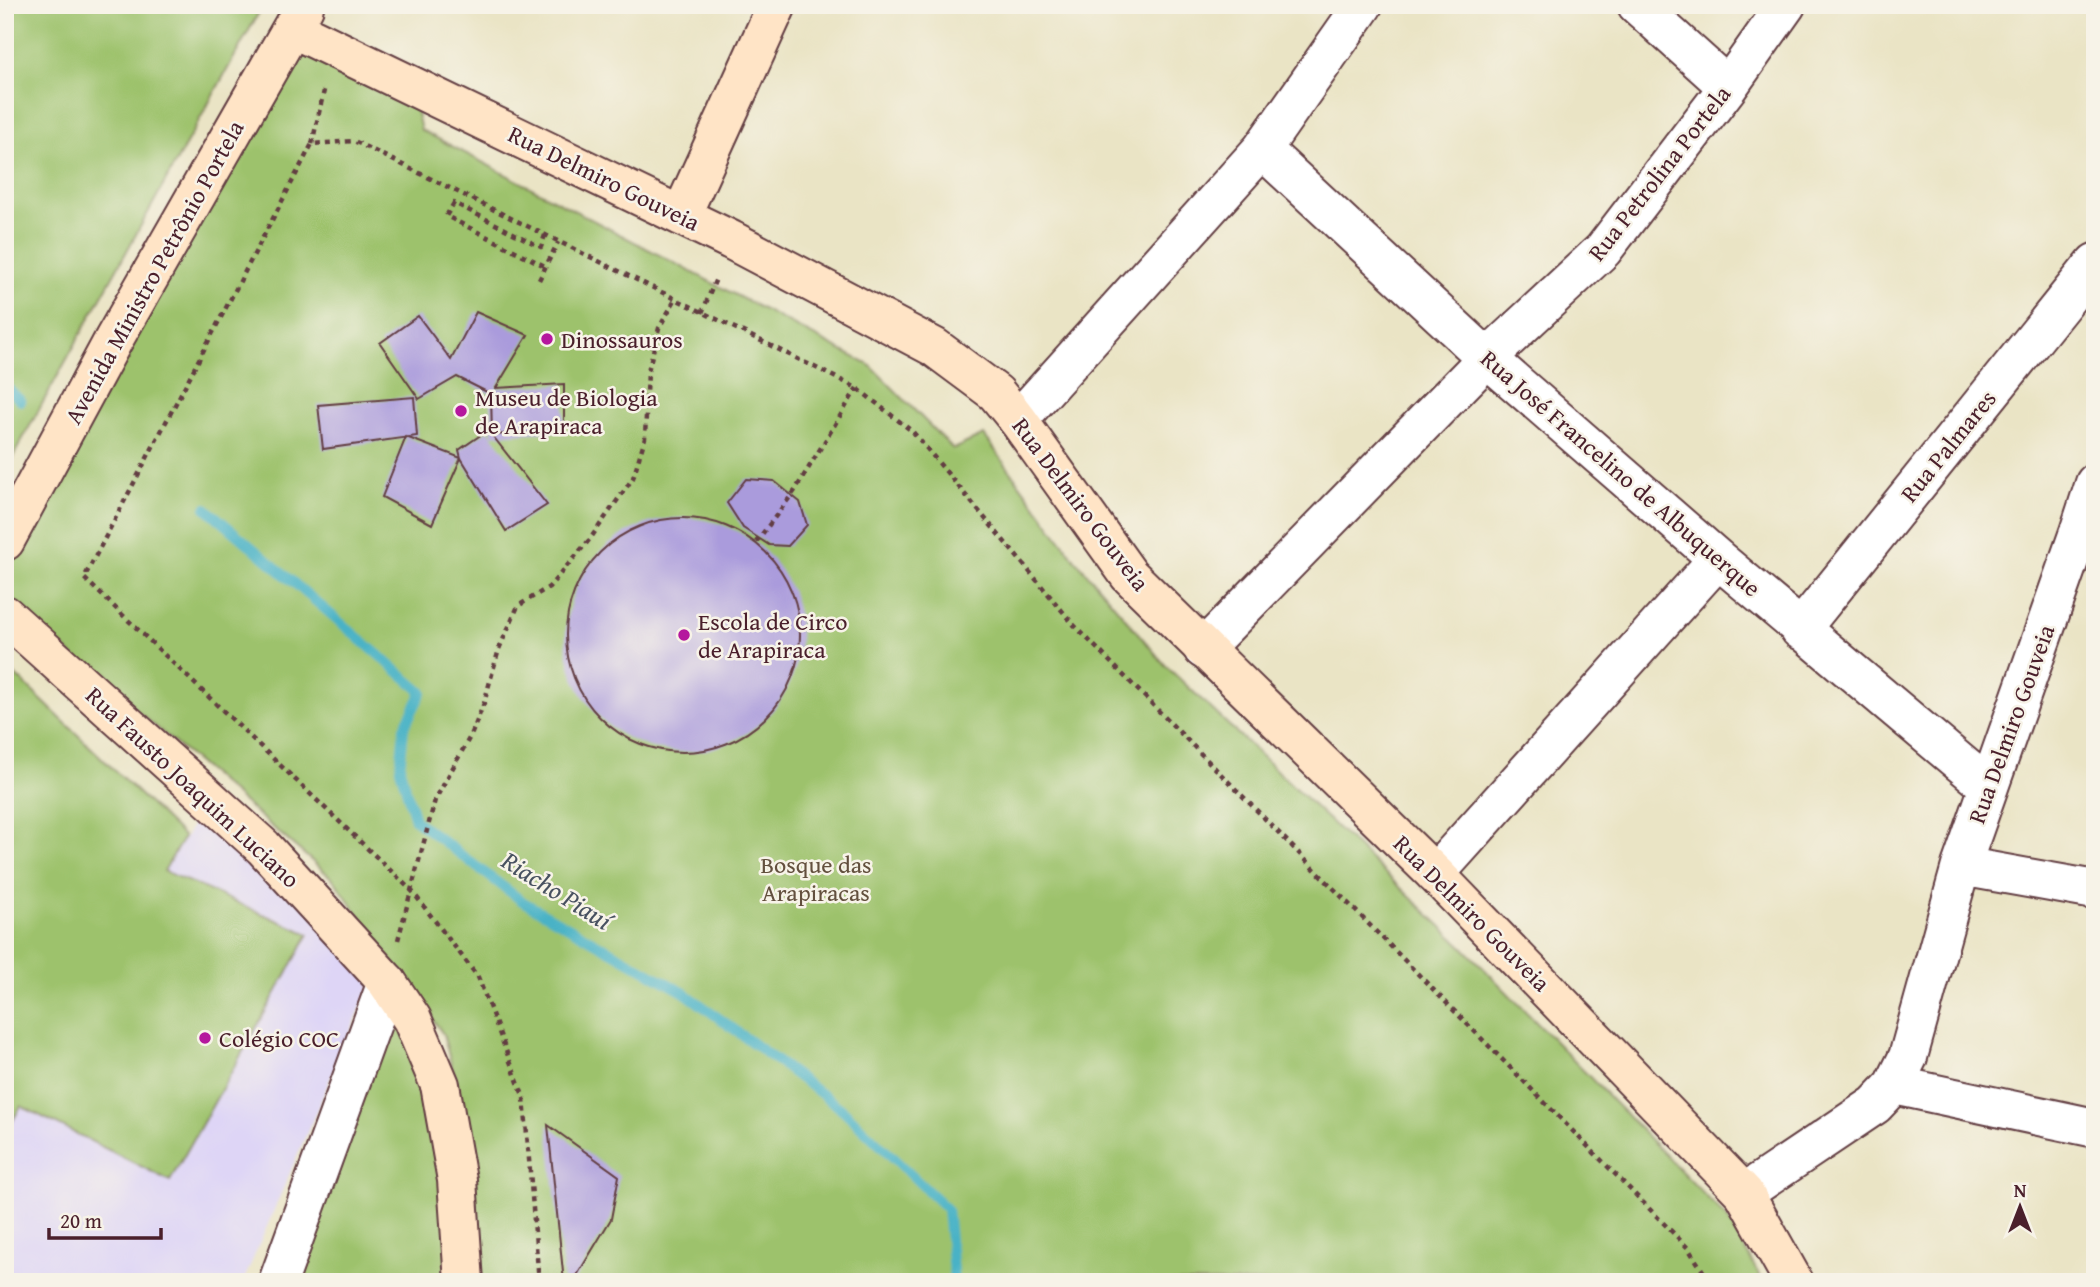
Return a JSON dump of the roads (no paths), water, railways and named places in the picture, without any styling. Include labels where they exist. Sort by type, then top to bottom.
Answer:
[{"type":"street","points":[[681,216],[777,5]]},
{"type":"street","points":[[1018,420],[1262,149],[1363,5]]},
{"type":"street","points":[[1637,5],[1728,87]]},
{"type":"street","name":"Rua Petrolina Portela","points":[[1203,649],[1488,358],[1603,250],[1728,87],[1786,5]]},
{"type":"street","name":"Rua Delmiro Gouveia","points":[[299,17],[333,48],[731,240],[934,347],[996,393],[1129,575],[1435,874],[1744,1193],[1794,1282]]},
{"type":"street","name":"Avenida Ministro Petrônio Portela","points":[[5,541],[114,339],[299,17]]},
{"type":"street","name":"Rua José Francelino de Albuquerque","points":[[1262,149],[1488,358],[1800,630],[1989,787]]},
{"type":"street","name":"Rua Palmares","points":[[1800,630],[2095,262]]},
{"type":"street","name":"Rua Delmiro Gouveia","points":[[1895,1085],[1908,1057],[1961,866],[2087,533],[2095,483]]},
{"type":"street","points":[[1435,874],[1718,559]]},
{"type":"street","name":"Rua Fausto Joaquim Luciano","points":[[5,615],[263,847],[387,982],[412,1019],[440,1085],[457,1180],[464,1282]]},
{"type":"street","points":[[1961,866],[2095,890]]},
{"type":"street","points":[[278,1282],[387,982]]},
{"type":"street","points":[[1744,1193],[1875,1105],[1895,1085],[2095,1128]]},
{"type":"waterway","name":"Riacho Piauí","points":[[5,386],[21,401]]},
{"type":"waterway","name":"Riacho Piauí","points":[[206,508],[422,692],[404,728],[400,769],[415,820],[522,901],[685,993],[843,1110],[947,1209],[954,1282]]},
{"type":"place","name":"Dinossauros","points":[[547,339]]},
{"type":"place","name":"Museu de Biologia de Arapiraca","points":[[461,411]]},
{"type":"place","name":"Escola de Circo de Arapiraca","points":[[684,635]]},
{"type":"place","name":"Colégio COC","points":[[205,1038]]},
{"type":"park label","name":"Bosque das Arapiracas","points":[[816,878]]}]
